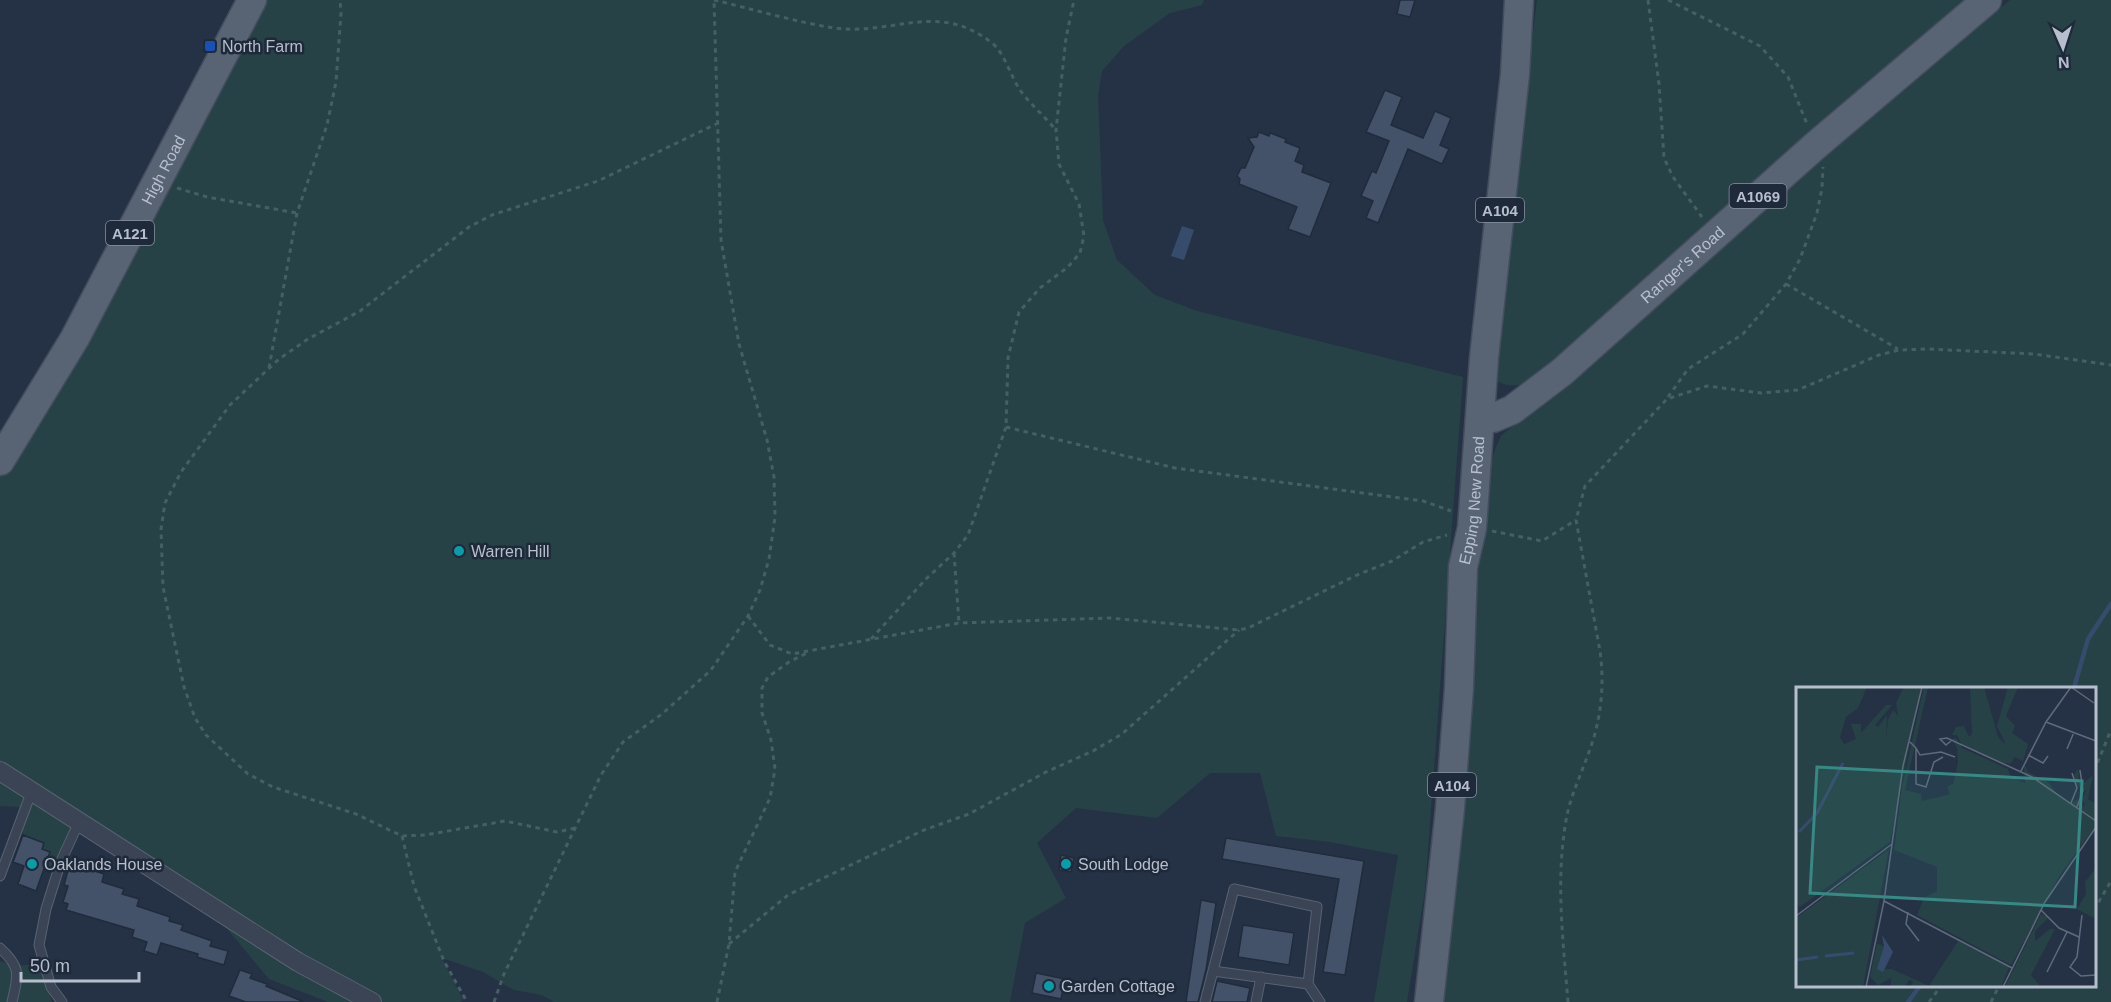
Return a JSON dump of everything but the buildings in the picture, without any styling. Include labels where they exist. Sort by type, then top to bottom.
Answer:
[{"type":"main road","name":"High Road","points":[[0,461],[75,338],[252,0]]},
{"type":"main road","name":"Epping New Road","points":[[1429,1002],[1450,809],[1459,688],[1463,567],[1472,528],[1484,358],[1515,75],[1519,0]]},
{"type":"main road","name":"Ranger's Road","points":[[1480,420],[1493,418],[1512,410],[1562,372],[1806,154],[1987,0]]},
{"type":"street","points":[[0,771],[298,962],[372,1002]]},
{"type":"lane","points":[[0,876],[32,793]]},
{"type":"lane","points":[[62,1002],[51,987],[39,945],[46,909],[61,861],[79,822]]},
{"type":"lane","points":[[1205,1002],[1234,889],[1317,907],[1308,984],[1320,1002]]},
{"type":"lane","points":[[0,948],[14,960],[18,977],[12,1002]]},
{"type":"lane","points":[[1213,971],[1308,984]]},
{"type":"lane","points":[[1256,1002],[1261,977]]},
{"type":"path","points":[[268,369],[297,213],[327,125],[336,82],[340,0]]},
{"type":"path","points":[[494,1002],[504,974],[601,775],[623,742],[662,714],[711,670],[748,616],[760,590],[770,559],[775,517],[774,477],[767,440],[739,344],[722,240],[714,0],[835,28],[880,29],[926,20],[954,22],[970,28],[995,45],[1020,90],[1056,130]]},
{"type":"path","points":[[871,639],[926,579],[954,553],[968,535],[1006,427],[1008,358],[1018,312],[1040,288],[1068,267],[1080,253],[1084,236],[1079,204],[1059,164],[1056,130],[1066,38],[1074,0]]},
{"type":"path","points":[[1648,0],[1659,84],[1664,158],[1673,177],[1703,219]]},
{"type":"path","points":[[575,828],[557,832],[504,821],[425,835],[402,836],[356,814],[273,787],[248,774],[206,735],[195,718],[184,687],[163,587],[161,529],[165,503],[181,472],[230,405],[268,369],[308,339],[360,311],[469,227],[492,215],[598,181],[718,123]]},
{"type":"path","points":[[174,187],[207,197],[297,213]]},
{"type":"path","points":[[1786,284],[1899,350]]},
{"type":"path","points":[[1568,1002],[1560,903],[1560,867],[1567,816],[1575,784],[1594,738],[1602,698],[1603,670],[1576,520],[1585,486],[1667,399],[1707,386],[1761,393],[1798,390],[1879,355],[1899,350],[1928,348],[2034,354],[2111,365]]},
{"type":"path","points":[[1006,427],[1175,468],[1424,501],[1448,509],[1472,528]]},
{"type":"path","points":[[748,616],[770,645],[792,654],[959,623],[1110,618],[1239,630],[1248,628],[1357,575],[1392,561],[1423,542],[1472,528],[1542,541],[1576,520]]},
{"type":"path","points":[[954,553],[959,623]]},
{"type":"path","points":[[729,944],[788,895],[924,830],[969,814],[1122,734],[1239,630]]},
{"type":"path","points":[[717,1002],[729,944],[735,872],[770,798],[775,769],[771,740],[762,713],[762,688],[768,677],[789,662],[814,650]]},
{"type":"path","points":[[2096,766],[2111,730]]},
{"type":"path","points":[[402,836],[414,886],[444,961],[467,1002]]},
{"type":"path","points":[[2096,907],[2111,881]]},
{"type":"path","points":[[1929,1002],[1940,987]]},
{"type":"path","points":[[1990,1002],[1999,987]]},
{"type":"green space","points":[[261,0],[1204,0],[1202,5],[1170,13],[1124,46],[1102,71],[1098,96],[1103,220],[1117,260],[1155,295],[1197,311],[1463,377],[1425,890],[1407,1002],[1374,1002],[1398,855],[1330,842],[1276,836],[1260,773],[1210,773],[1157,818],[1076,808],[1037,843],[1066,898],[1025,923],[1010,1002],[554,1002],[542,995],[514,990],[483,972],[442,958],[463,1000],[460,1002],[328,1002],[269,979],[184,877],[78,824],[52,867],[27,858],[19,807],[0,806],[0,473]]},
{"type":"green space","points":[[1537,0],[1974,0],[1541,377],[1523,384],[1511,385],[1494,378],[1491,363]]},
{"type":"green space","points":[[2010,0],[2111,0],[2111,1002],[1437,1002],[1480,519],[1493,455],[1501,436],[1801,172]]},
{"type":"green space","points":[[0,961],[14,966],[40,964],[52,1002],[0,1002]]},
{"type":"water","points":[[1182,226],[1194,230],[1184,260],[1171,256]]},
{"type":"waterway","points":[[2074,687],[2088,639],[2111,604]]},
{"type":"waterway","points":[[1908,1002],[1919,987]]},
{"type":"place","name":"North Farm","points":[[210,46]]},
{"type":"place","name":"Warren Hill","points":[[459,551]]},
{"type":"place","name":"Oaklands House","points":[[32,864]]},
{"type":"place","name":"South Lodge","points":[[1066,864]]},
{"type":"place","name":"Garden Cottage","points":[[1049,986]]}]
